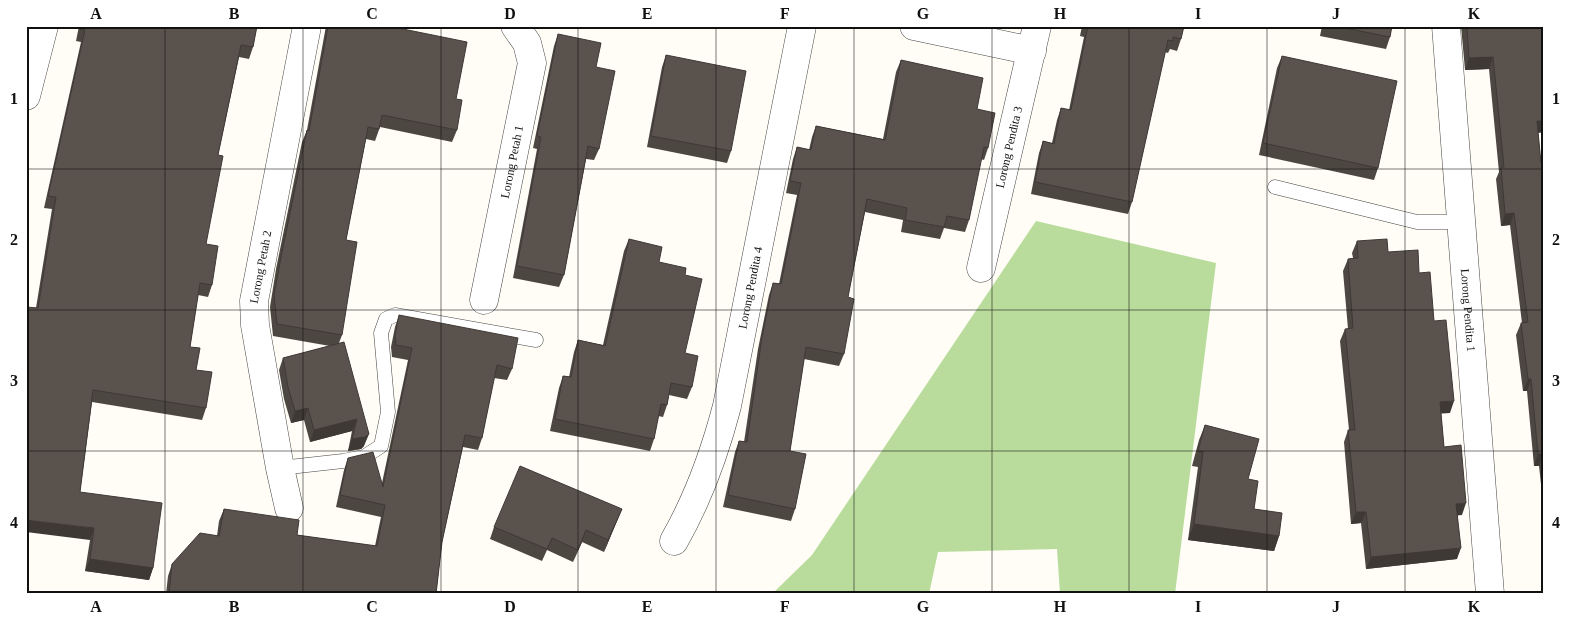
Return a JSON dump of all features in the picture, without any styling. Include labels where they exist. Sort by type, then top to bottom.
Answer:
[{"type":"street","points":[[26,96],[44,26]]},
{"type":"street","name":"Lorong Petah 2","points":[[289,508],[254,325],[254,301],[306,26]]},
{"type":"street","name":"Lorong Petah 1","points":[[484,300],[532,63],[527,43],[515,26]]},
{"type":"street","name":"Lorong Pendita 4","points":[[674,541],[691,508],[718,441],[728,406],[802,26]]},
{"type":"street","points":[[914,26],[1034,39]]},
{"type":"street","name":"Lorong Pendita 1","points":[[1446,26],[1490,594]]},
{"type":"street","name":"Lorong Pendita 3","points":[[981,268],[1034,39]]},
{"type":"lane","points":[[1276,187],[1417,222],[1461,222]]},
{"type":"lane","points":[[280,468],[364,457],[381,446],[388,412],[381,333],[386,320],[395,315],[536,340]]},
{"type":"green space","points":[[1036,221],[1216,263],[1175,594],[1060,594],[1057,549],[938,552],[929,594],[772,594],[812,555]]},
{"type":"building","points":[[81,26],[257,26],[253,47],[241,45],[218,155],[223,156],[206,244],[218,246],[212,285],[200,283],[190,347],[200,348],[196,370],[212,372],[206,408],[93,390],[80,492],[162,503],[153,568],[90,559],[94,528],[26,520],[26,307],[38,308],[56,197],[48,196],[85,30],[80,29]]},
{"type":"building","points":[[328,26],[399,26],[398,28],[467,42],[456,99],[462,100],[457,130],[382,115],[379,129],[368,127],[346,240],[357,242],[342,335],[277,324],[274,295],[307,130],[309,131]]},
{"type":"building","points":[[1088,26],[1184,26],[1181,39],[1173,37],[1173,41],[1168,40],[1132,202],[1035,182],[1043,141],[1054,144],[1061,108],[1071,110]]},
{"type":"building","points":[[1335,26],[1392,26],[1390,37]]},
{"type":"building","points":[[1467,26],[1544,26],[1544,121],[1537,121],[1541,163],[1544,163],[1544,461],[1543,454],[1538,454],[1531,379],[1528,379],[1521,323],[1528,322],[1514,213],[1505,214],[1501,167],[1504,167],[1493,57],[1469,58]]},
{"type":"building","points":[[558,34],[601,43],[596,67],[615,71],[599,149],[588,146],[564,275],[517,266],[541,137],[537,136]]},
{"type":"building","points":[[666,55],[746,71],[731,151],[651,136]]},
{"type":"building","points":[[1282,56],[1397,81],[1378,168],[1263,143]]},
{"type":"building","points":[[901,60],[983,78],[977,109],[995,113],[988,148],[984,147],[969,220],[947,216],[944,227],[905,220],[907,208],[867,199],[848,297],[854,299],[844,354],[806,347],[790,451],[806,454],[795,509],[728,495],[739,441],[747,442],[762,337],[773,283],[781,284],[801,183],[790,181],[797,147],[811,150],[816,126],[885,140]]},
{"type":"building","points":[[629,239],[662,247],[659,262],[686,268],[685,275],[702,279],[685,353],[698,356],[692,387],[671,383],[667,405],[661,404],[654,439],[555,419],[563,376],[571,377],[578,340],[605,346]]},
{"type":"building","points":[[1387,239],[1388,252],[1418,250],[1419,273],[1430,272],[1434,321],[1446,320],[1454,401],[1440,402],[1444,447],[1461,445],[1466,503],[1456,504],[1461,548],[1371,557],[1366,512],[1356,512],[1348,430],[1355,430],[1345,329],[1353,328],[1348,259],[1358,258],[1357,241]]},
{"type":"building","points":[[399,315],[518,338],[512,369],[497,365],[482,438],[465,435],[442,542],[436,594],[169,594],[172,564],[200,533],[219,536],[224,509],[299,520],[297,535],[377,546],[385,505],[340,495],[348,458],[373,452],[383,487],[412,348],[396,345],[395,335]]},
{"type":"building","points":[[344,342],[369,434],[365,437],[352,439],[357,419],[314,430],[308,408],[295,411],[288,387],[283,358]]},
{"type":"building","points":[[1205,425],[1259,439],[1248,479],[1258,481],[1254,509],[1282,513],[1279,536],[1194,524],[1203,452],[1198,451]]},
{"type":"building","points":[[520,466],[622,509],[608,540],[586,530],[578,550],[552,538],[547,549],[494,527]]}]
